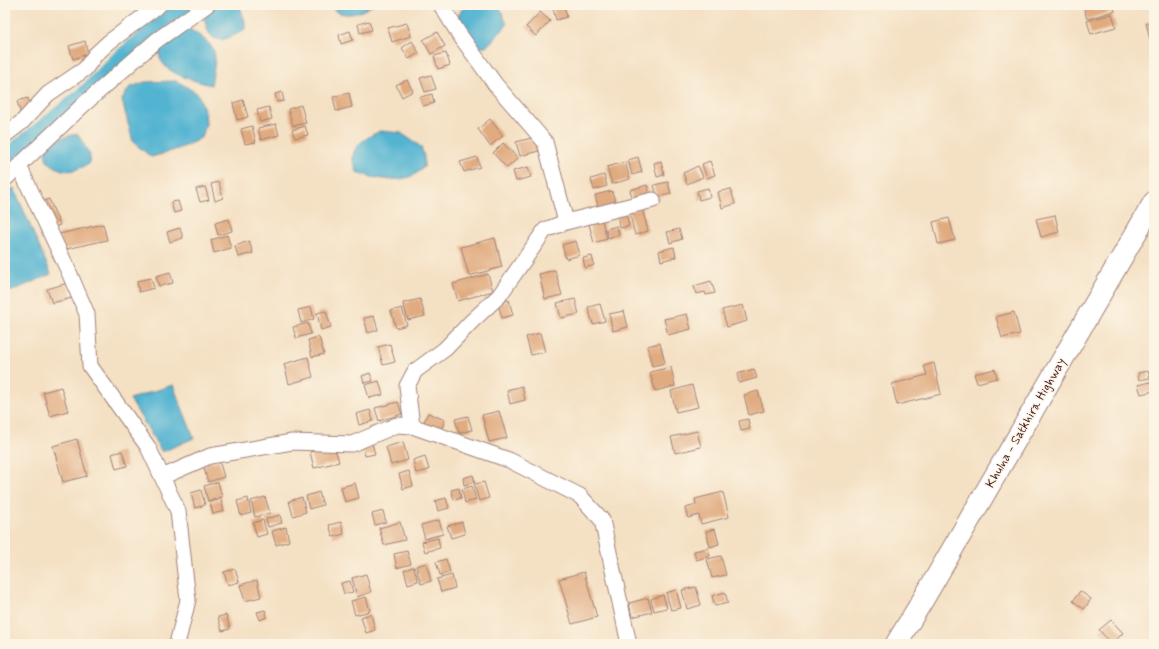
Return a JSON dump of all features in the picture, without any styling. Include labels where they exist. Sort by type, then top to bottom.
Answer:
[{"type":"highway","name":"Khulna - Satkhira Highway","points":[[896,644],[1154,202]]},
{"type":"street","points":[[5,135],[22,122],[48,94],[85,69],[95,55],[109,42],[159,5]]},
{"type":"street","points":[[5,179],[83,105],[157,40],[207,5]]},
{"type":"street","points":[[441,5],[459,34],[495,84],[545,142],[566,222]]},
{"type":"street","points":[[19,166],[87,314],[90,366],[148,447],[178,511],[188,600],[177,644]]},
{"type":"street","points":[[412,426],[407,386],[415,371],[445,349],[472,321],[500,296],[545,230],[566,222],[653,200]]},
{"type":"street","points":[[162,477],[210,456],[292,442],[352,444],[397,425],[412,426],[509,460],[580,496],[602,520],[629,644]]},
{"type":"water","points":[[212,5],[239,5],[245,21],[245,29],[229,38],[217,39],[213,37],[206,25],[204,15]]},
{"type":"water","points":[[329,5],[373,5],[356,13],[345,14],[339,13]]},
{"type":"water","points":[[467,5],[498,6],[502,12],[507,25],[487,46],[477,48],[460,27],[458,21],[459,16],[461,10]]},
{"type":"water","points":[[188,28],[206,41],[214,51],[215,57],[211,85],[183,77],[170,70],[160,59],[159,48],[179,31]]},
{"type":"water","points":[[177,81],[198,94],[205,112],[206,124],[202,137],[177,149],[151,157],[133,142],[122,100],[129,88],[145,82]]},
{"type":"water","points":[[380,131],[401,133],[421,147],[424,157],[424,167],[414,175],[400,179],[370,177],[357,172],[353,163],[353,155],[355,150],[362,142]]},
{"type":"water","points":[[78,134],[90,155],[89,164],[67,171],[58,168],[47,161],[45,151],[52,144],[64,137]]},
{"type":"water","points":[[14,188],[51,274],[5,294],[5,194]]},
{"type":"water","points":[[173,385],[194,438],[162,452],[130,399]]},
{"type":"building","points":[[564,5],[567,17],[556,20],[553,8]]},
{"type":"building","points":[[1083,5],[1113,5],[1115,11],[1087,19]]},
{"type":"building","points":[[540,12],[550,21],[536,36],[526,27]]},
{"type":"building","points":[[1112,14],[1116,27],[1091,34],[1087,21]]},
{"type":"building","points":[[369,21],[372,30],[360,33],[358,24]]},
{"type":"building","points":[[1154,21],[1154,52],[1153,52],[1146,23]]},
{"type":"building","points":[[407,23],[411,36],[392,42],[388,28]]},
{"type":"building","points":[[350,31],[353,40],[341,44],[339,35]]},
{"type":"building","points":[[437,32],[445,46],[431,54],[423,40]]},
{"type":"building","points":[[85,41],[88,54],[73,59],[69,46]]},
{"type":"building","points":[[412,41],[419,53],[409,59],[402,48]]},
{"type":"building","points":[[446,53],[450,65],[438,69],[434,56]]},
{"type":"building","points":[[431,75],[436,89],[425,92],[420,78]]},
{"type":"building","points":[[407,80],[413,91],[402,97],[396,85]]},
{"type":"building","points":[[282,92],[284,101],[277,102],[275,94]]},
{"type":"building","points":[[349,93],[352,107],[336,111],[333,97]]},
{"type":"building","points":[[432,94],[434,103],[423,106],[420,97]]},
{"type":"building","points":[[28,98],[31,112],[21,115],[17,101]]},
{"type":"building","points":[[243,100],[248,117],[237,120],[233,103]]},
{"type":"building","points":[[301,105],[306,123],[293,126],[288,109]]},
{"type":"building","points":[[269,107],[272,119],[260,122],[257,110]]},
{"type":"building","points":[[490,119],[503,136],[490,146],[478,129]]},
{"type":"building","points":[[276,124],[279,135],[261,140],[258,128]]},
{"type":"building","points":[[252,126],[256,142],[245,144],[241,129]]},
{"type":"building","points":[[305,126],[308,135],[295,138],[292,130]]},
{"type":"building","points":[[535,137],[539,151],[520,156],[516,142]]},
{"type":"building","points":[[503,143],[518,158],[507,168],[493,153]]},
{"type":"building","points":[[477,157],[480,167],[464,172],[460,162]]},
{"type":"building","points":[[638,157],[642,172],[632,175],[628,160]]},
{"type":"building","points":[[661,161],[664,175],[657,177],[654,163]]},
{"type":"building","points":[[710,161],[715,175],[707,178],[702,164]]},
{"type":"building","points":[[625,162],[630,179],[612,184],[607,167]]},
{"type":"building","points":[[698,166],[703,177],[687,184],[683,173]]},
{"type":"building","points":[[528,167],[531,177],[516,181],[513,171]]},
{"type":"building","points":[[604,175],[607,186],[594,190],[591,179]]},
{"type":"building","points":[[219,182],[223,198],[215,201],[211,184]]},
{"type":"building","points":[[668,182],[671,194],[657,197],[654,185]]},
{"type":"building","points":[[647,185],[650,197],[633,201],[630,190]]},
{"type":"building","points":[[205,187],[209,200],[200,202],[196,189]]},
{"type":"building","points":[[708,188],[710,197],[699,200],[697,191]]},
{"type":"building","points":[[731,189],[735,204],[722,208],[718,192]]},
{"type":"building","points":[[612,191],[616,205],[599,210],[595,195]]},
{"type":"building","points":[[49,199],[60,225],[52,228],[41,202]]},
{"type":"building","points":[[178,201],[181,211],[174,213],[171,202]]},
{"type":"building","points":[[642,208],[648,231],[635,235],[629,211]]},
{"type":"building","points":[[626,213],[629,226],[620,228],[617,215]]},
{"type":"building","points":[[1055,215],[1059,232],[1041,237],[1036,219]]},
{"type":"building","points":[[949,218],[955,240],[938,244],[933,222]]},
{"type":"building","points":[[229,219],[232,231],[218,235],[215,223]]},
{"type":"building","points":[[602,220],[607,239],[594,243],[589,224]]},
{"type":"building","points":[[103,224],[107,240],[62,250],[59,234]]},
{"type":"building","points":[[617,226],[619,235],[608,238],[606,229]]},
{"type":"building","points":[[180,228],[183,238],[170,242],[167,232]]},
{"type":"building","points":[[679,229],[682,239],[670,243],[667,232]]},
{"type":"building","points":[[227,235],[231,248],[214,253],[211,240]]},
{"type":"building","points":[[495,238],[502,267],[469,276],[461,247]]},
{"type":"building","points":[[249,241],[253,253],[238,257],[235,246]]},
{"type":"building","points":[[576,241],[580,255],[566,259],[562,245]]},
{"type":"building","points":[[674,247],[676,257],[661,261],[659,251]]},
{"type":"building","points":[[592,256],[594,265],[585,268],[583,258]]},
{"type":"building","points":[[555,270],[562,295],[545,299],[539,274]]},
{"type":"building","points":[[170,272],[173,283],[159,286],[156,276]]},
{"type":"building","points":[[488,274],[493,291],[458,301],[453,284]]},
{"type":"building","points":[[151,278],[154,288],[139,292],[137,281]]},
{"type":"building","points":[[711,281],[715,293],[706,295],[705,292],[696,294],[694,286]]},
{"type":"building","points":[[68,283],[72,298],[52,303],[47,289]]},
{"type":"building","points":[[420,299],[425,316],[408,320],[403,303]]},
{"type":"building","points":[[575,299],[579,314],[561,318],[557,303]]},
{"type":"building","points":[[509,300],[513,315],[502,318],[498,303]]},
{"type":"building","points":[[600,304],[605,321],[593,324],[588,307]]},
{"type":"building","points":[[743,305],[747,321],[727,327],[722,310]]},
{"type":"building","points":[[311,307],[314,319],[301,323],[298,310]]},
{"type":"building","points":[[402,308],[407,325],[396,328],[391,311]]},
{"type":"building","points":[[326,311],[331,327],[321,330],[317,313]]},
{"type":"building","points":[[624,311],[628,327],[613,331],[609,314]]},
{"type":"building","points":[[1014,312],[1020,334],[1002,338],[996,317]]},
{"type":"building","points":[[687,314],[691,329],[668,335],[664,319]]},
{"type":"building","points":[[374,316],[378,330],[368,333],[364,318]]},
{"type":"building","points":[[308,323],[311,334],[296,338],[293,327]]},
{"type":"building","points":[[540,333],[545,352],[531,355],[526,337]]},
{"type":"building","points":[[319,337],[324,354],[312,357],[308,340]]},
{"type":"building","points":[[660,343],[665,363],[652,366],[647,346]]},
{"type":"building","points":[[390,344],[395,362],[383,365],[378,347]]},
{"type":"building","points":[[308,357],[313,377],[289,384],[284,364]]},
{"type":"building","points":[[934,363],[941,394],[897,405],[892,384],[927,375],[924,366]]},
{"type":"building","points":[[671,367],[675,386],[655,391],[650,372]]},
{"type":"building","points":[[754,369],[757,378],[739,383],[737,374]]},
{"type":"building","points":[[995,369],[997,378],[977,383],[974,374]]},
{"type":"building","points":[[1148,371],[1150,378],[1139,380],[1138,373]]},
{"type":"building","points":[[370,373],[373,381],[364,383],[362,376]]},
{"type":"building","points":[[379,381],[383,395],[369,398],[365,385]]},
{"type":"building","points":[[1154,381],[1154,391],[1141,394],[1138,385]]},
{"type":"building","points":[[692,385],[698,407],[676,412],[671,391]]},
{"type":"building","points":[[522,386],[525,400],[510,404],[507,390]]},
{"type":"building","points":[[61,387],[68,411],[50,416],[43,392]]},
{"type":"building","points":[[758,391],[764,411],[749,415],[744,395]]},
{"type":"building","points":[[398,402],[402,414],[379,421],[375,408]]},
{"type":"building","points":[[370,410],[373,421],[359,425],[356,414]]},
{"type":"building","points":[[499,411],[507,438],[489,442],[482,415]]},
{"type":"building","points":[[428,413],[445,420],[441,431],[423,424]]},
{"type":"building","points":[[468,416],[472,430],[459,433],[455,419]]},
{"type":"building","points":[[748,419],[750,429],[741,431],[739,421]]},
{"type":"building","points":[[697,431],[701,447],[675,453],[671,437]]},
{"type":"building","points":[[77,439],[87,476],[63,482],[53,446]]},
{"type":"building","points":[[371,440],[375,454],[365,456],[362,443]]},
{"type":"building","points":[[403,442],[408,460],[391,465],[386,447]]},
{"type":"building","points":[[334,445],[339,462],[314,468],[310,452]]},
{"type":"building","points":[[122,451],[127,466],[116,469],[112,454]]},
{"type":"building","points":[[425,456],[429,470],[416,473],[413,460]]},
{"type":"building","points":[[219,460],[224,477],[208,482],[203,465]]},
{"type":"building","points":[[409,471],[413,486],[403,489],[399,474]]},
{"type":"building","points":[[473,475],[475,482],[464,485],[463,478]]},
{"type":"building","points":[[218,482],[222,497],[208,501],[204,486]]},
{"type":"building","points":[[484,482],[489,498],[479,501],[474,484]]},
{"type":"building","points":[[355,483],[359,498],[345,502],[341,487]]},
{"type":"building","points":[[472,486],[476,500],[465,503],[462,489]]},
{"type":"building","points":[[459,488],[461,498],[454,500],[451,490]]},
{"type":"building","points":[[201,490],[205,505],[195,508],[191,493]]},
{"type":"building","points":[[319,492],[323,505],[309,509],[306,496]]},
{"type":"building","points":[[723,492],[729,517],[701,524],[699,515],[688,518],[685,508],[696,505],[695,499]]},
{"type":"building","points":[[265,497],[270,513],[255,517],[251,501]]},
{"type":"building","points":[[302,497],[306,512],[293,516],[289,501]]},
{"type":"building","points":[[248,498],[251,513],[241,516],[237,501]]},
{"type":"building","points":[[446,498],[449,508],[438,511],[435,501]]},
{"type":"building","points":[[221,499],[224,511],[213,514],[210,502]]},
{"type":"building","points":[[383,511],[386,522],[375,525],[372,514]]},
{"type":"building","points":[[280,515],[282,523],[268,527],[266,519]]},
{"type":"building","points":[[263,520],[267,534],[257,537],[253,523]]},
{"type":"building","points":[[439,520],[443,534],[425,539],[421,525]]},
{"type":"building","points":[[341,522],[344,534],[333,537],[329,525]]},
{"type":"building","points":[[400,522],[405,540],[384,545],[379,528]]},
{"type":"building","points":[[462,522],[465,534],[451,538],[447,526]]},
{"type":"building","points":[[286,527],[289,541],[276,545],[272,531]]},
{"type":"building","points":[[715,529],[719,544],[710,547],[706,531]]},
{"type":"building","points":[[438,538],[440,548],[425,552],[422,542]]},
{"type":"building","points":[[708,548],[710,556],[696,560],[694,551]]},
{"type":"building","points":[[407,551],[411,564],[397,568],[394,554]]},
{"type":"building","points":[[721,556],[726,575],[712,578],[707,559]]},
{"type":"building","points":[[446,559],[450,572],[440,575],[436,562]]},
{"type":"building","points":[[426,563],[431,581],[421,584],[416,566]]},
{"type":"building","points":[[414,567],[418,581],[408,584],[404,570]]},
{"type":"building","points":[[235,569],[239,582],[228,585],[224,572]]},
{"type":"building","points":[[584,572],[597,617],[572,624],[559,579]]},
{"type":"building","points":[[366,574],[371,592],[357,597],[352,578]]},
{"type":"building","points":[[452,575],[455,588],[441,592],[437,579]]},
{"type":"building","points":[[257,580],[261,597],[245,601],[240,585]]},
{"type":"building","points":[[350,581],[353,592],[344,594],[341,583]]},
{"type":"building","points":[[696,587],[701,605],[687,609],[682,590]]},
{"type":"building","points":[[676,590],[681,608],[671,610],[666,593]]},
{"type":"building","points":[[1080,591],[1091,599],[1084,609],[1073,601]]},
{"type":"building","points":[[725,592],[728,603],[715,606],[712,596]]},
{"type":"building","points":[[663,595],[667,608],[654,611],[651,599]]},
{"type":"building","points":[[366,597],[370,611],[355,615],[351,601]]},
{"type":"building","points":[[648,598],[652,612],[632,617],[629,603]]},
{"type":"building","points":[[265,610],[267,617],[260,620],[257,612]]},
{"type":"building","points":[[371,614],[375,630],[366,633],[361,617]]},
{"type":"building","points":[[226,615],[230,629],[222,631],[218,617]]},
{"type":"building","points":[[1111,620],[1123,633],[1112,644],[1099,630]]},
{"type":"waterway","points":[[5,157],[84,94],[118,59],[166,19],[187,5]]}]
